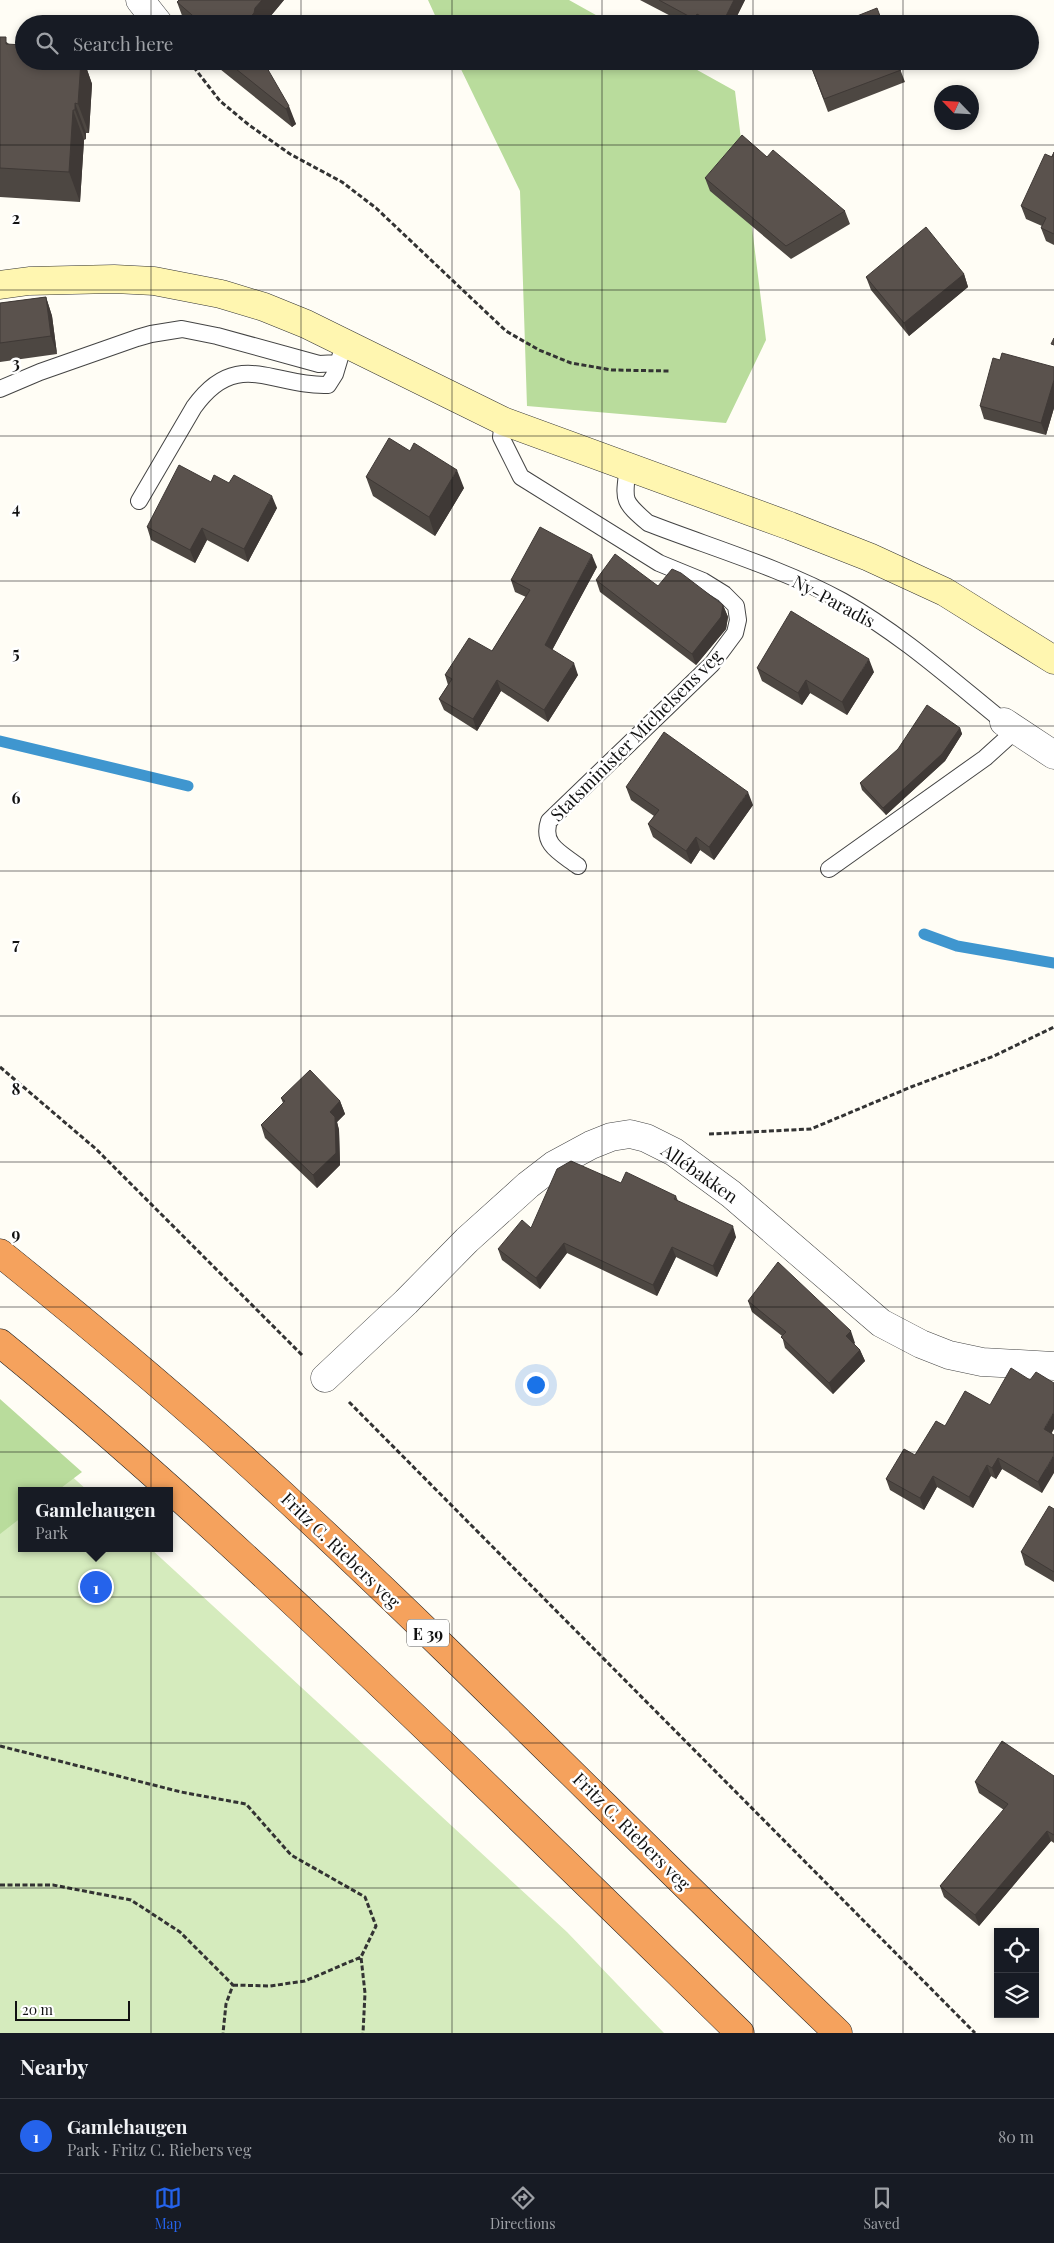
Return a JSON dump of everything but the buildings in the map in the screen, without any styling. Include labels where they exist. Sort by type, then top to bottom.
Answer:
[{"type":"highway","name":"Fritz C. Riebers veg","points":[[0,1253],[187,1409],[284,1495],[511,1712],[838,2033]]},
{"type":"highway","points":[[0,1343],[170,1487]]},
{"type":"highway","points":[[173,1489],[236,1546],[453,1753],[740,2033]]},
{"type":"main road","points":[[0,284],[29,281],[114,279],[154,281],[221,294],[264,307],[306,324],[341,354],[503,421],[869,557],[945,592],[1054,660]]},
{"type":"street","points":[[140,0],[152,15]]},
{"type":"street","name":"Ny-Paradis","points":[[1010,726],[1054,755]]},
{"type":"street","name":"Allébakken","points":[[326,1378],[406,1302],[466,1240],[528,1185],[554,1166],[590,1145],[611,1137],[630,1134],[646,1138],[674,1152],[731,1194],[881,1323],[921,1344],[949,1354],[982,1362],[1054,1366]]},
{"type":"lane","points":[[0,389],[40,372],[137,338],[182,329],[217,336],[319,364],[341,354]]},
{"type":"lane","points":[[138,501],[194,406],[216,384],[242,373],[260,373],[314,386],[328,385],[335,374],[341,354]]},
{"type":"lane","name":"Statsminister Michelsens veg","points":[[503,421],[501,437],[521,476],[659,563],[724,594],[736,606],[738,620],[735,633],[712,664],[549,821],[546,831],[547,841],[578,866]]},
{"type":"lane","name":"Ny-Paradis","points":[[628,466],[624,498],[630,508],[648,523],[797,580],[842,601],[894,634],[1010,726]]},
{"type":"lane","points":[[829,869],[985,758],[1010,726]]},
{"type":"path","points":[[196,70],[220,100],[249,125],[290,154],[342,182],[376,208],[506,331],[539,350],[571,363],[612,370],[669,371]]},
{"type":"path","points":[[704,1135],[811,1129],[911,1087],[994,1056],[1054,1027]]},
{"type":"path","points":[[0,1067],[96,1149],[326,1378],[975,2033]]},
{"type":"path","points":[[0,1746],[181,1792],[246,1804],[291,1856],[365,1897],[376,1926],[361,1957],[365,1993],[363,2033]]},
{"type":"path","points":[[0,1885],[53,1885],[130,1900],[180,1932],[233,1985],[270,1986],[305,1981],[361,1957]]},
{"type":"path","points":[[223,2033],[226,2004],[233,1985]]},
{"type":"green space","points":[[428,0],[569,0],[596,15],[435,15]]},
{"type":"green space","points":[[461,70],[697,70],[735,91],[766,340],[726,423],[527,406],[520,191]]},
{"type":"green space","points":[[0,1399],[82,1472],[62,1487],[18,1487],[18,1520],[0,1534]]},
{"type":"green space","points":[[0,1411],[84,1487],[18,1487],[18,1552],[154,1552],[567,1932],[664,2033],[0,2033]]},
{"type":"waterway","points":[[0,741],[188,786]]},
{"type":"waterway","points":[[924,934],[957,946],[1054,963]]},
{"type":"place","name":"Gamlehaugen","points":[[96,1587]]}]
